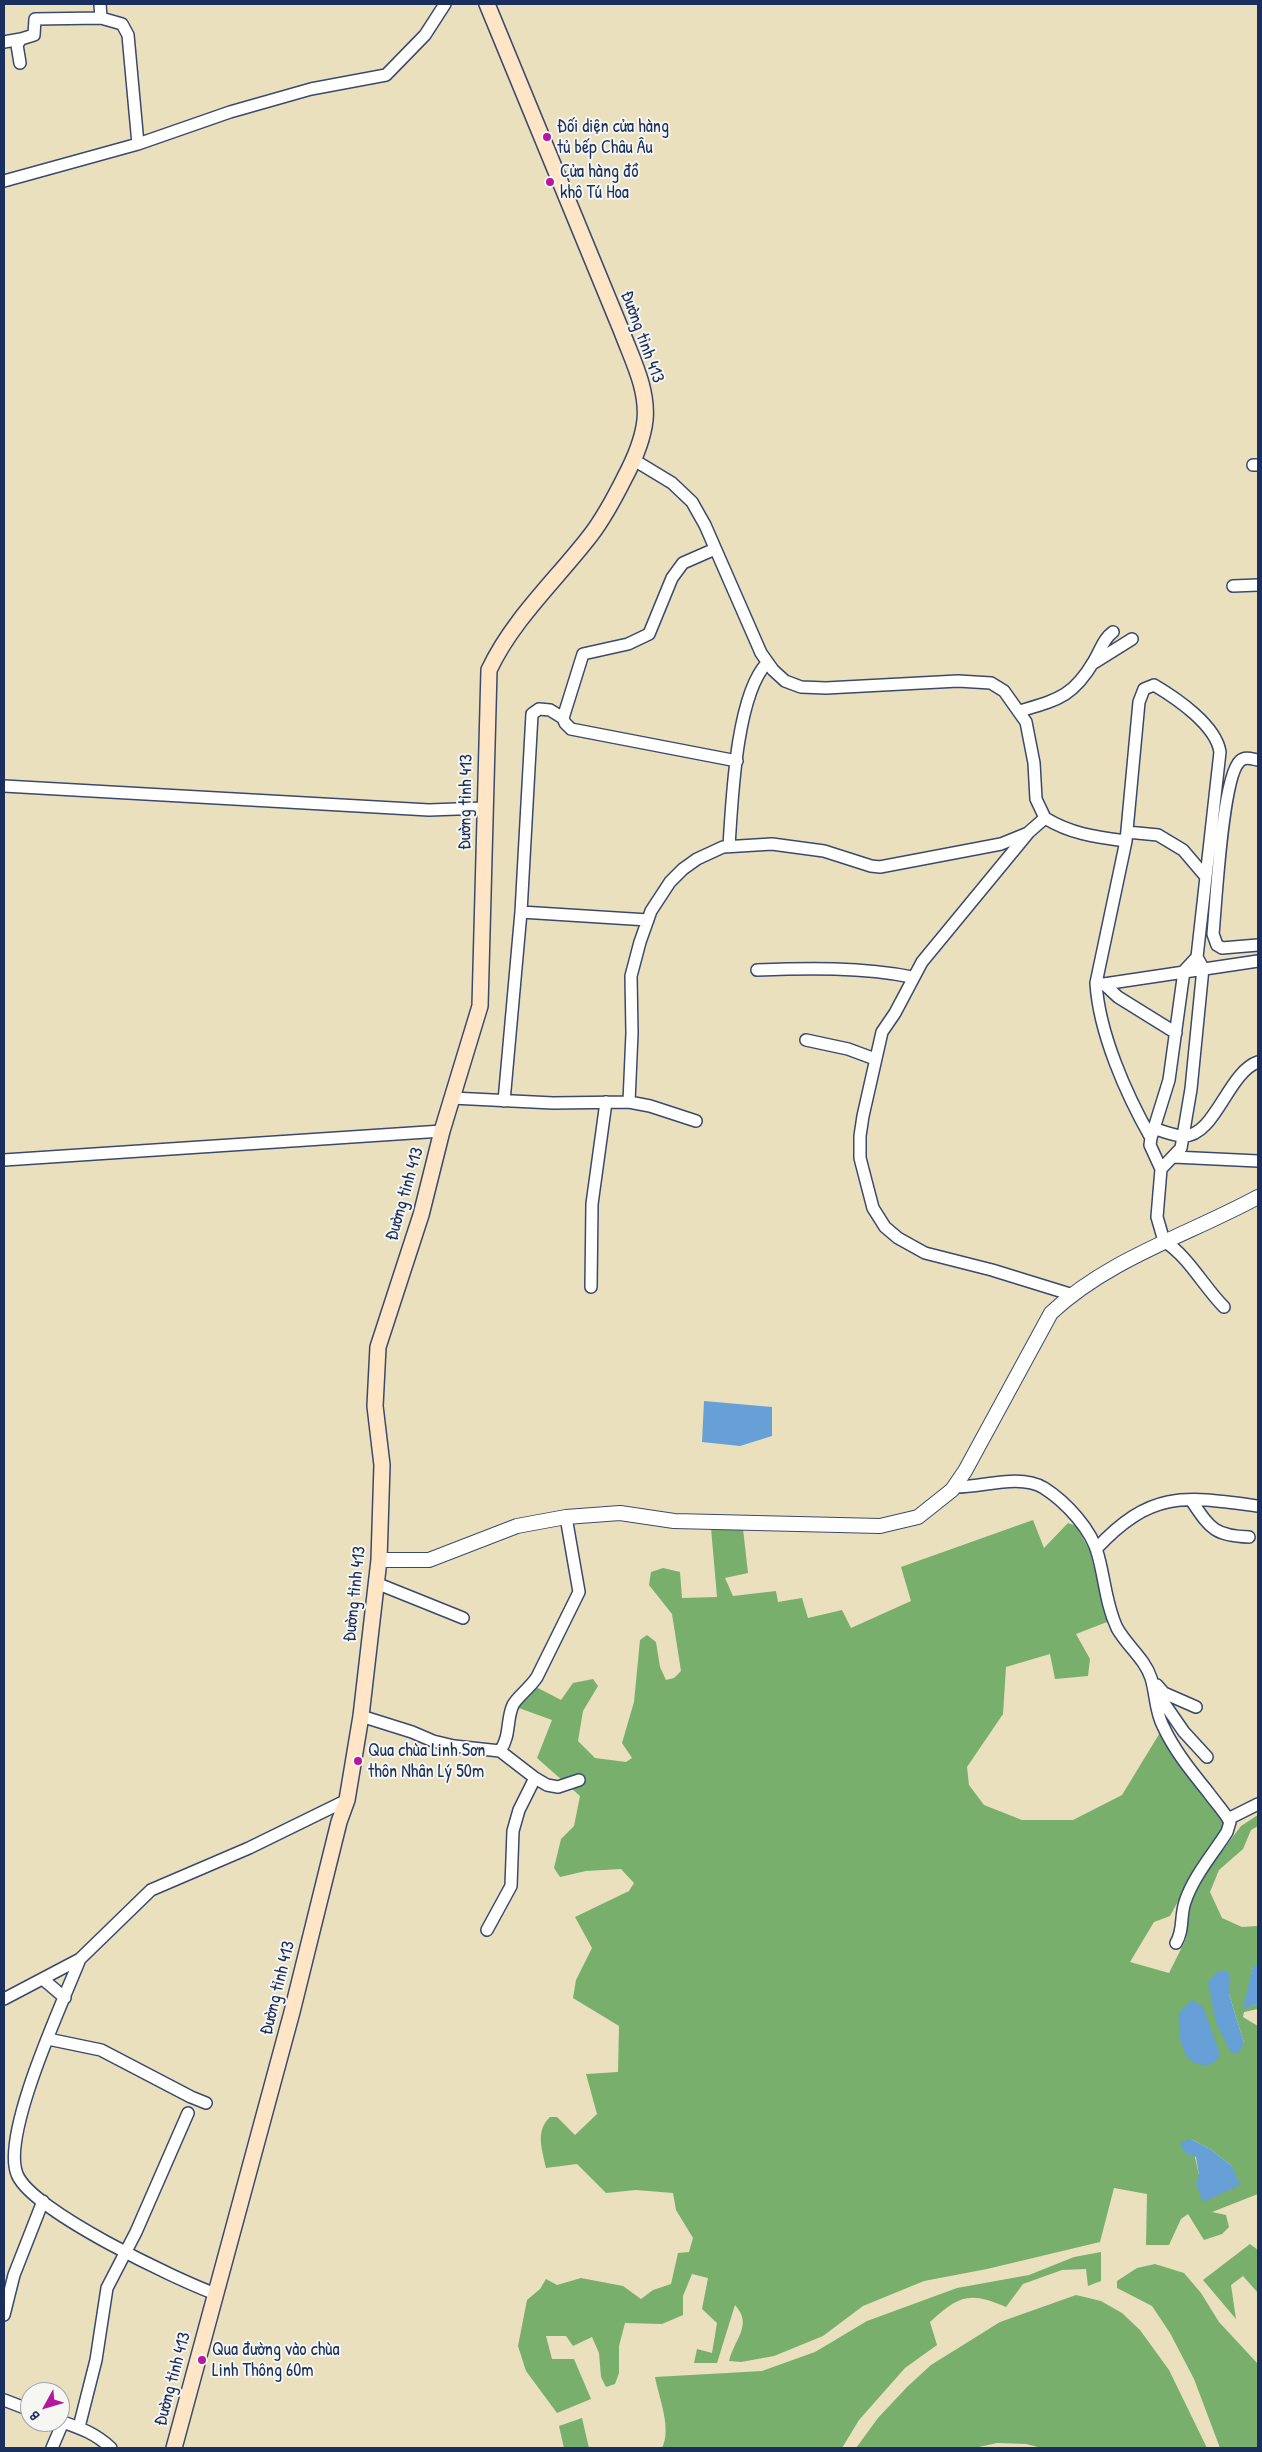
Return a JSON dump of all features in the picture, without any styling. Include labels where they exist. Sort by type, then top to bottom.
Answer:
[{"type":"main road","name":"Đường tỉnh 413","points":[[174,2448],[292,2012],[339,1822],[347,1800],[361,1716],[379,1560],[382,1465],[375,1406],[378,1347],[421,1215],[442,1132],[480,1006],[489,670],[500,647],[591,535],[616,495],[634,460],[645,420],[644,398],[639,376],[487,4]]},
{"type":"street","points":[[4,181],[138,144],[230,112],[311,89],[386,75],[425,35],[445,4]]},
{"type":"street","points":[[4,42],[34,35],[33,21],[36,19],[100,12],[122,24],[128,35],[138,144]]},
{"type":"street","points":[[20,63],[18,45],[21,39]]},
{"type":"street","points":[[634,460],[672,484],[692,502],[767,663],[785,681],[801,687],[826,688],[958,681],[991,682],[1004,691],[1026,722],[1034,763],[1036,799],[1045,818],[1062,828],[1081,835],[1158,835],[1183,850],[1206,877]]},
{"type":"street","points":[[563,718],[583,654],[628,644],[650,634],[672,578],[683,563],[715,549]]},
{"type":"street","points":[[1233,586],[1258,585]]},
{"type":"street","points":[[1020,711],[1059,700],[1070,692],[1092,664],[1107,636],[1113,632]]},
{"type":"street","points":[[1092,664],[1132,639]]},
{"type":"street","points":[[729,846],[743,714],[757,673],[767,663]]},
{"type":"street","points":[[1152,1133],[1122,1082],[1098,1003],[1126,836],[1139,702],[1144,689],[1154,685],[1202,721],[1219,744],[1219,766],[1197,957],[1203,968],[1191,1089],[1181,1148],[1174,1158],[1161,1169]]},
{"type":"street","points":[[504,1101],[521,912],[532,714],[539,710],[550,710],[563,718],[571,729],[737,761]]},
{"type":"street","points":[[1258,760],[1245,758],[1240,761],[1231,782],[1224,815],[1213,934],[1214,941],[1222,948],[1258,945]]},
{"type":"street","points":[[4,786],[429,810],[484,808]]},
{"type":"street","points":[[1045,818],[1029,832],[933,948],[912,977],[899,1006],[882,1032],[860,1136],[860,1158],[873,1208],[885,1227],[898,1238],[925,1253],[992,1270],[1073,1295]]},
{"type":"street","points":[[629,1102],[632,976],[648,920],[658,898],[684,869],[707,853],[729,846],[782,844],[836,854],[870,866],[880,867],[1001,844],[1029,832]]},
{"type":"street","points":[[521,912],[648,920]]},
{"type":"street","points":[[1197,957],[1184,971],[1169,1080],[1150,1145],[1161,1169],[1157,1217],[1164,1241],[1178,1250],[1212,1295],[1224,1307]]},
{"type":"street","points":[[1100,984],[1258,961]]},
{"type":"street","points":[[757,970],[792,968],[892,973],[912,977]]},
{"type":"street","points":[[1100,984],[1176,1033]]},
{"type":"street","points":[[806,1040],[848,1049],[875,1059]]},
{"type":"street","points":[[1152,1133],[1183,1136],[1193,1134],[1211,1117],[1242,1072],[1258,1062]]},
{"type":"street","points":[[452,1098],[504,1101],[629,1102],[650,1106],[696,1121]]},
{"type":"street","points":[[592,1287],[592,1204],[606,1102]]},
{"type":"street","points":[[4,1160],[442,1132]]},
{"type":"street","points":[[1174,1158],[1258,1161]]},
{"type":"street","points":[[379,1560],[429,1560],[517,1526],[566,1517],[620,1513],[674,1521],[880,1526],[918,1517],[954,1487],[965,1471],[1051,1314],[1073,1295],[1164,1241],[1258,1197]]},
{"type":"street","points":[[954,1487],[970,1488],[1014,1482],[1043,1488],[1082,1524],[1096,1549],[1107,1603],[1113,1620],[1148,1670],[1158,1715],[1169,1738],[1228,1819],[1229,1829],[1189,1893],[1183,1909],[1180,1936],[1176,1943]]},
{"type":"street","points":[[1096,1549],[1112,1532],[1144,1509],[1163,1502],[1202,1499],[1258,1506]]},
{"type":"street","points":[[1191,1500],[1210,1526],[1219,1534],[1249,1538]]},
{"type":"street","points":[[500,1751],[509,1731],[514,1704],[537,1678],[579,1592],[566,1517]]},
{"type":"street","points":[[376,1583],[462,1618]]},
{"type":"street","points":[[1152,1684],[1196,1708]]},
{"type":"street","points":[[1152,1684],[1184,1732],[1208,1757]]},
{"type":"street","points":[[361,1716],[412,1732],[432,1741],[454,1746],[500,1751],[535,1778],[558,1787],[579,1780]]},
{"type":"street","points":[[488,1930],[511,1886],[513,1831],[519,1810],[535,1778]]},
{"type":"street","points":[[4,1999],[44,1980],[80,1959],[151,1890],[248,1848],[347,1800]]},
{"type":"street","points":[[1228,1819],[1258,1804]]},
{"type":"street","points":[[80,1959],[22,2110],[14,2150],[17,2176],[42,2201],[124,2252],[173,2277],[216,2294]]},
{"type":"street","points":[[44,1980],[65,1998]]},
{"type":"street","points":[[48,2039],[101,2050],[190,2097],[206,2103]]},
{"type":"street","points":[[79,2427],[96,2360],[107,2288],[136,2232],[188,2113]]},
{"type":"street","points":[[4,2315],[7,2288],[42,2201]]},
{"type":"street","points":[[4,2400],[20,2406]]},
{"type":"street","points":[[70,2424],[99,2436],[111,2448]]},
{"type":"street","points":[[52,2448],[58,2432]]},
{"type":"green space","points":[[1033,1520],[1044,1548],[1068,1523],[1076,1526],[1090,1551],[1107,1622],[1076,1634],[1090,1659],[1088,1676],[1055,1679],[1050,1654],[1006,1667],[1003,1714],[967,1767],[969,1785],[984,1805],[1022,1820],[1073,1820],[1122,1795],[1161,1731],[1223,1820],[1225,1829],[1187,1885],[1170,1916],[1154,1922],[1130,1962],[1169,1973],[1186,1939],[1189,1905],[1208,1870],[1241,1826],[1258,1815],[1258,1826],[1251,1830],[1243,1849],[1219,1870],[1210,1892],[1222,1918],[1242,1927],[1258,1926],[1258,1966],[1253,1967],[1244,2008],[1258,2004],[1258,2009],[1244,2012],[1243,2017],[1258,2026],[1258,2194],[1212,2212],[1226,2215],[1229,2227],[1222,2234],[1204,2240],[1188,2214],[1181,2219],[1169,2245],[1146,2245],[1147,2194],[1114,2188],[1100,2242],[987,2269],[924,2281],[863,2306],[823,2336],[774,2356],[741,2362],[729,2361],[743,2325],[740,2312],[735,2305],[717,2363],[694,2363],[697,2349],[712,2353],[717,2323],[702,2309],[708,2278],[692,2274],[683,2296],[683,2315],[662,2324],[625,2323],[619,2346],[619,2373],[615,2384],[606,2387],[601,2377],[599,2353],[592,2337],[573,2346],[566,2336],[546,2336],[552,2359],[574,2359],[591,2399],[557,2413],[526,2371],[518,2346],[527,2300],[540,2289],[546,2279],[557,2285],[581,2278],[623,2286],[641,2299],[653,2290],[671,2284],[678,2253],[689,2252],[693,2238],[676,2210],[673,2193],[636,2190],[606,2193],[577,2164],[546,2168],[541,2141],[542,2128],[545,2122],[550,2117],[557,2117],[575,2135],[597,2114],[586,2074],[618,2072],[619,2026],[573,1998],[576,1980],[592,1948],[575,1917],[629,1891],[634,1883],[621,1869],[586,1871],[560,1877],[554,1868],[561,1839],[574,1826],[580,1796],[537,1758],[552,1720],[516,1707],[536,1687],[561,1700],[573,1683],[593,1679],[598,1686],[583,1711],[578,1741],[595,1758],[626,1762],[632,1758],[622,1743],[634,1702],[640,1640],[647,1635],[656,1642],[660,1667],[666,1680],[674,1678],[681,1671],[672,1614],[649,1585],[651,1572],[663,1568],[680,1572],[682,1598],[717,1597],[711,1528],[743,1529],[748,1573],[725,1578],[733,1596],[776,1591],[778,1602],[802,1598],[808,1618],[842,1610],[851,1628],[911,1601],[901,1567]],"holes":[[[1229,1973],[1229,1994],[1244,2043],[1216,2023]],[[1191,2139],[1210,2149],[1232,2166],[1199,2175]]]},
{"type":"green space","points":[[1250,2244],[1258,2250],[1258,2293],[1243,2276],[1231,2285],[1236,2319],[1203,2280]]},
{"type":"green space","points":[[1101,2252],[1101,2281],[1088,2286],[1086,2269],[1062,2270],[1023,2284],[1006,2307],[973,2298],[965,2299],[949,2306],[930,2322],[937,2345],[905,2368],[859,2420],[842,2448],[662,2448],[666,2432],[662,2404],[655,2377],[762,2371],[815,2352],[867,2321],[957,2288],[1029,2275],[1074,2257]]},
{"type":"green space","points":[[1155,2264],[1184,2273],[1201,2293],[1219,2322],[1258,2364],[1258,2448],[1220,2448],[1194,2379],[1170,2333],[1152,2306],[1117,2288],[1117,2281],[1137,2268]]},
{"type":"green space","points":[[1076,2295],[1101,2301],[1122,2313],[1140,2330],[1169,2370],[1207,2448],[1042,2448],[1026,2444],[997,2443],[974,2448],[856,2448],[878,2418],[931,2365],[1000,2322]]},
{"type":"green space","points":[[582,2418],[589,2448],[564,2448],[559,2426]]},
{"type":"water","points":[[704,1401],[772,1407],[772,1436],[740,1446],[702,1442]]},
{"type":"water","points":[[1253,1966],[1258,1966],[1258,2004],[1243,2009]]},
{"type":"water","points":[[1224,1970],[1229,1973],[1229,1994],[1244,2043],[1239,2052],[1232,2054],[1216,2023],[1208,1982],[1216,1973]]},
{"type":"water","points":[[1192,2000],[1203,2007],[1220,2054],[1216,2061],[1210,2064],[1196,2064],[1190,2060],[1182,2046],[1179,2012]]},
{"type":"water","points":[[1191,2139],[1210,2149],[1232,2166],[1240,2185],[1203,2202],[1196,2184],[1199,2175],[1196,2157],[1185,2153],[1180,2143]]},
{"type":"place","name":"Đối diện cửa hàng tủ bếp Châu Âu","points":[[547,137]]},
{"type":"place","name":"Cửa hàng đồ khô Tú Hoa","points":[[550,182]]},
{"type":"place","name":"Qua chùa Linh Sơn thôn Nhân Lý 50m","points":[[358,1761]]},
{"type":"place","name":"Qua đường vào chùa Linh Thông 60m","points":[[202,2360]]}]
